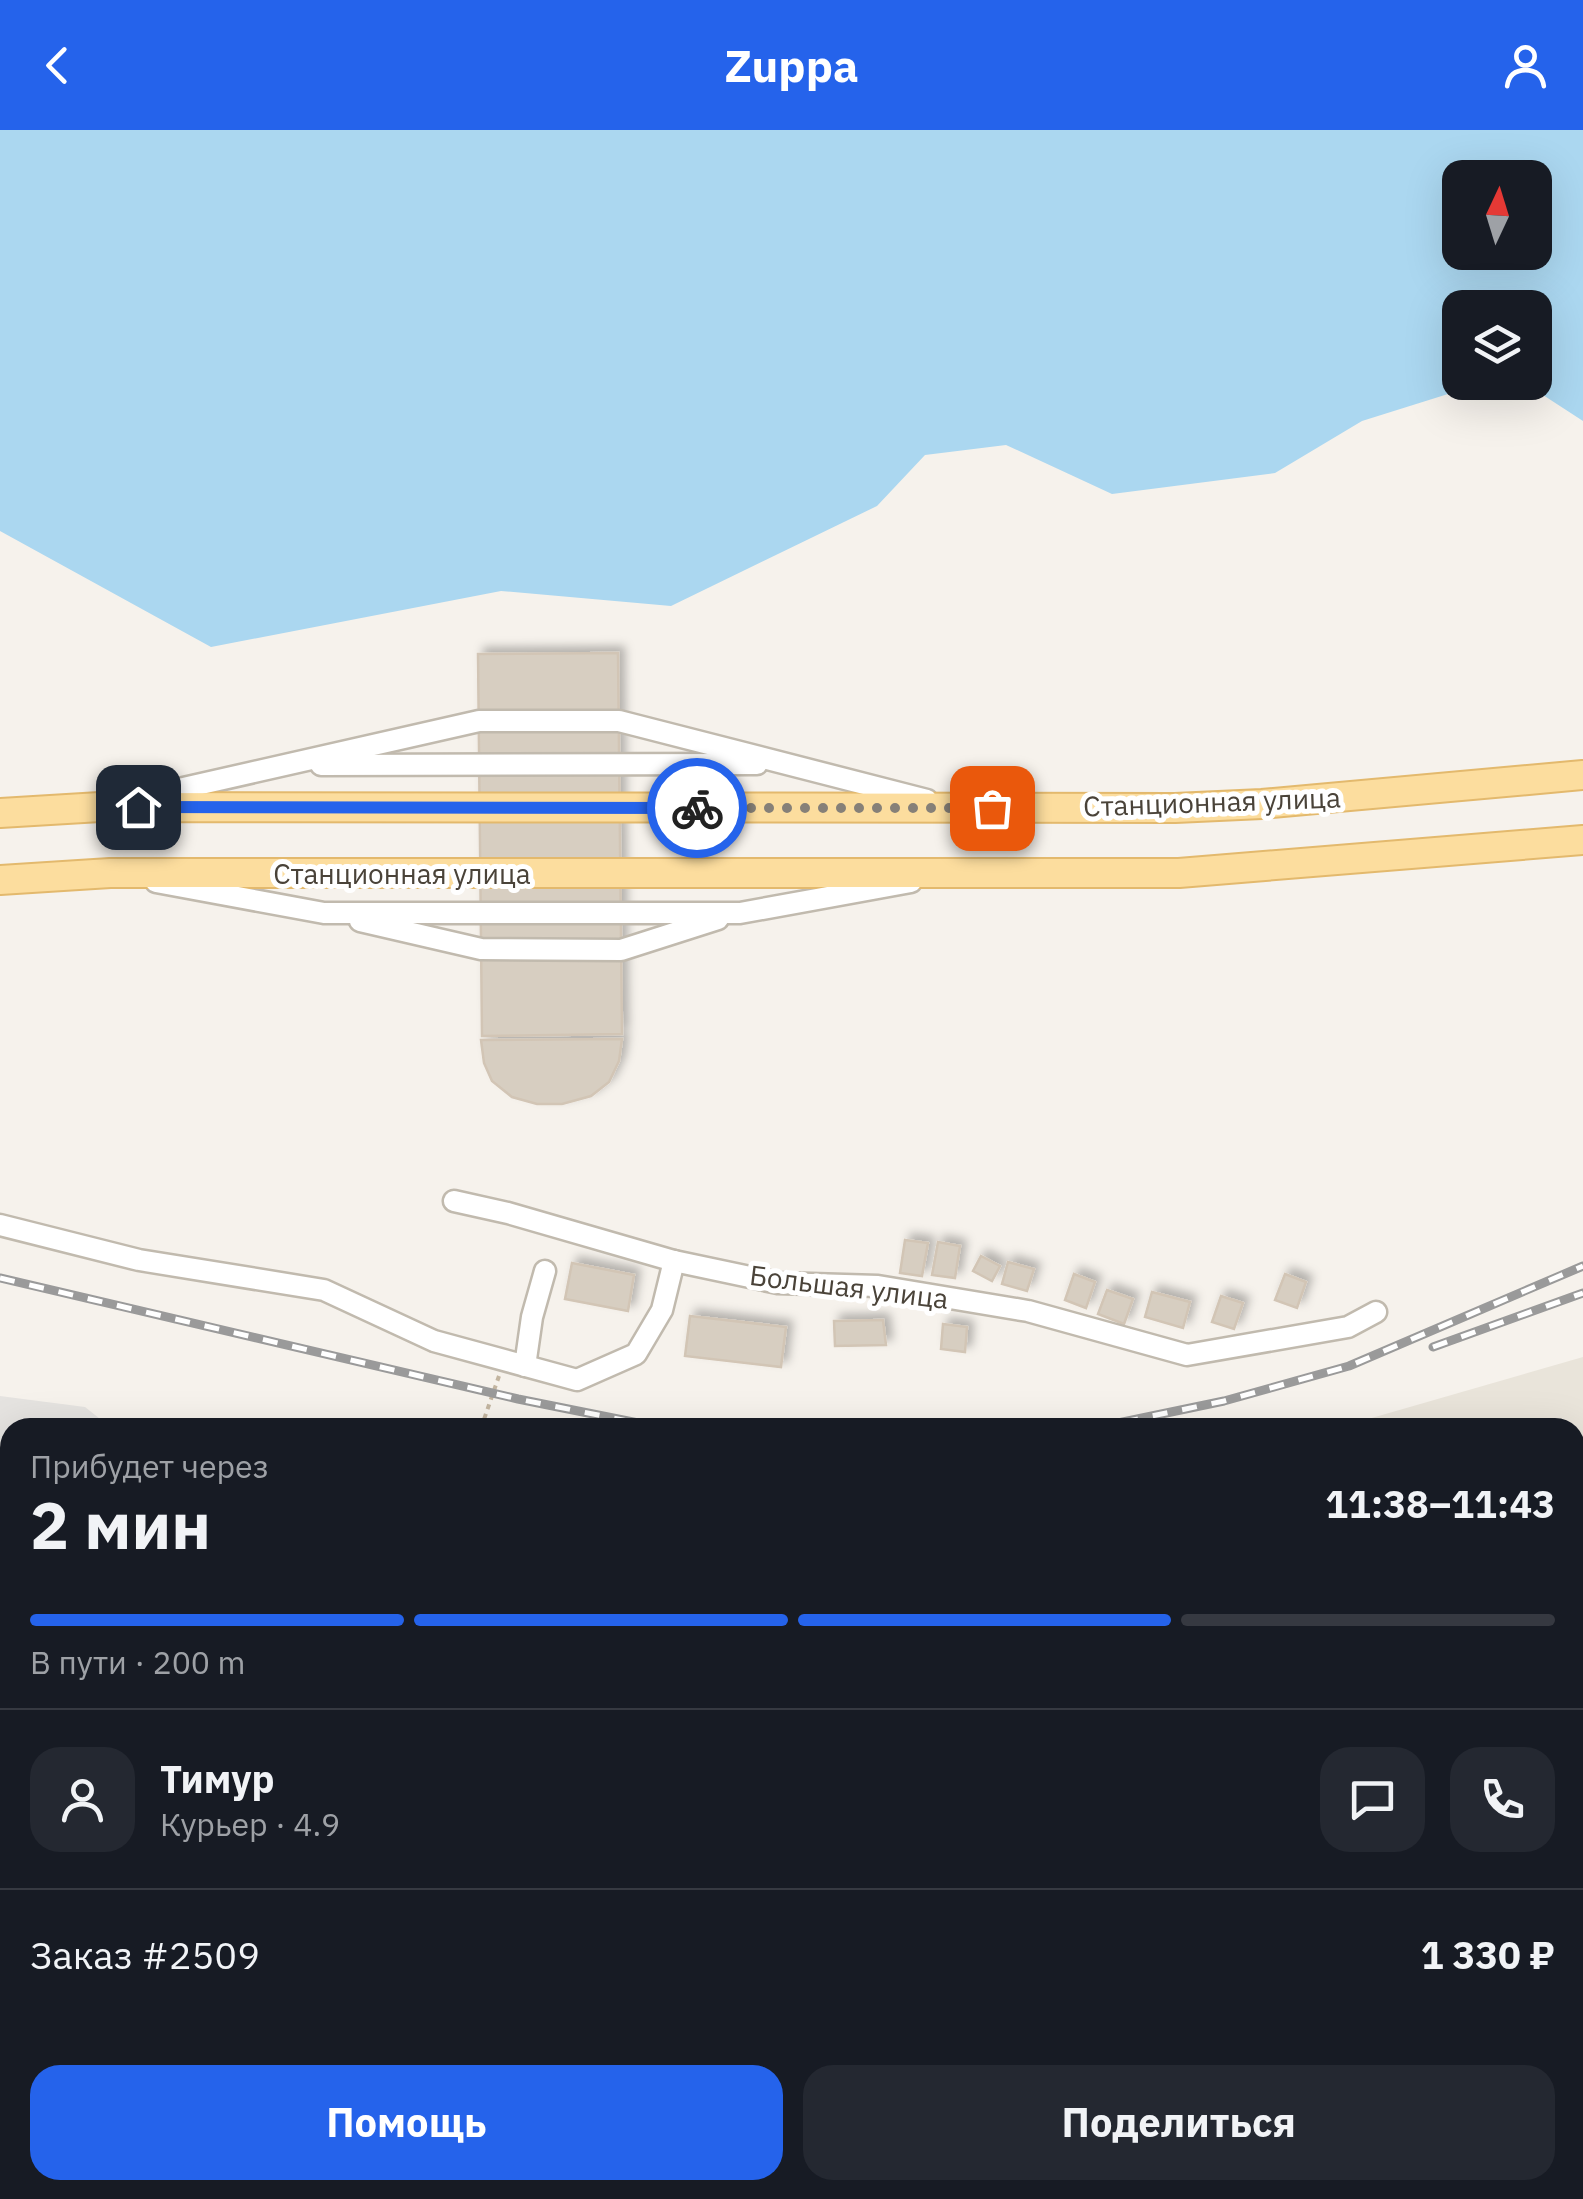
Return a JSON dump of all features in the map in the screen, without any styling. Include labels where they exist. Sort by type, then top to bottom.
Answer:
[{"type":"main road","name":"Станционная улица","points":[[0,814],[100,807],[1175,808],[1262,804],[1583,775]]},
{"type":"main road","name":"Станционная улица","points":[[0,880],[110,873],[1179,873],[1583,840]]},
{"type":"street","points":[[100,807],[479,720],[619,721],[958,808]]},
{"type":"street","points":[[285,765],[789,764]]},
{"type":"street","points":[[110,873],[324,912],[481,949],[621,950],[740,913],[961,873]]},
{"type":"street","points":[[324,912],[740,913]]},
{"type":"street","name":"Большая улица","points":[[454,1200],[674,1261],[778,1282],[878,1286],[1028,1311],[1187,1356],[1348,1327],[1376,1312]]},
{"type":"street","points":[[0,1225],[139,1260],[324,1290],[434,1341],[578,1380],[636,1354],[662,1310],[674,1261]]},
{"type":"street","points":[[525,1366],[532,1317],[545,1272]]},
{"type":"path","points":[[484,1418],[498,1376],[519,1378],[525,1366]]},
{"type":"shaded area","points":[[1583,1357],[1583,1418],[1372,1418]]},
{"type":"shaded area","points":[[0,1396],[85,1407],[99,1418],[0,1418]]},
{"type":"water","points":[[0,130],[1583,130],[1583,421],[1551,400],[1552,290],[1442,290],[1442,396],[1362,421],[1275,473],[1112,494],[1006,445],[925,455],[877,506],[671,606],[501,591],[211,647],[0,531]]},
{"type":"building","points":[[618,653],[622,1034],[482,1036],[478,654]]},
{"type":"building","points":[[622,1039],[619,1061],[609,1082],[591,1096],[562,1104],[537,1104],[512,1097],[492,1081],[484,1063],[481,1040]]},
{"type":"building","points":[[905,1240],[928,1243],[922,1276],[900,1273]]},
{"type":"building","points":[[938,1242],[960,1246],[955,1278],[932,1275]]},
{"type":"building","points":[[981,1256],[1000,1266],[992,1281],[973,1271]]},
{"type":"building","points":[[1008,1262],[1034,1269],[1027,1291],[1002,1284]]},
{"type":"building","points":[[572,1263],[634,1275],[628,1311],[565,1299]]},
{"type":"building","points":[[1074,1274],[1095,1282],[1086,1308],[1065,1300]]},
{"type":"building","points":[[1285,1274],[1306,1282],[1297,1308],[1275,1300]]},
{"type":"building","points":[[1107,1290],[1133,1299],[1124,1324],[1098,1314]]},
{"type":"building","points":[[1152,1292],[1190,1302],[1183,1328],[1145,1317]]},
{"type":"building","points":[[1221,1296],[1243,1303],[1234,1329],[1212,1322]]},
{"type":"building","points":[[690,1316],[786,1327],[781,1367],[685,1356]]},
{"type":"building","points":[[883,1320],[886,1345],[835,1346],[834,1321]]},
{"type":"building","points":[[943,1324],[967,1327],[965,1352],[941,1349]]},
{"type":"railway","points":[[1142,1418],[1224,1401],[1349,1366],[1583,1266]]},
{"type":"railway","points":[[0,1278],[613,1418]]},
{"type":"railway","points":[[1433,1347],[1583,1293]]},
{"type":"way so far","points":[[697,808],[992,808]]},
{"type":"route","points":[[138,807],[697,808]]}]
